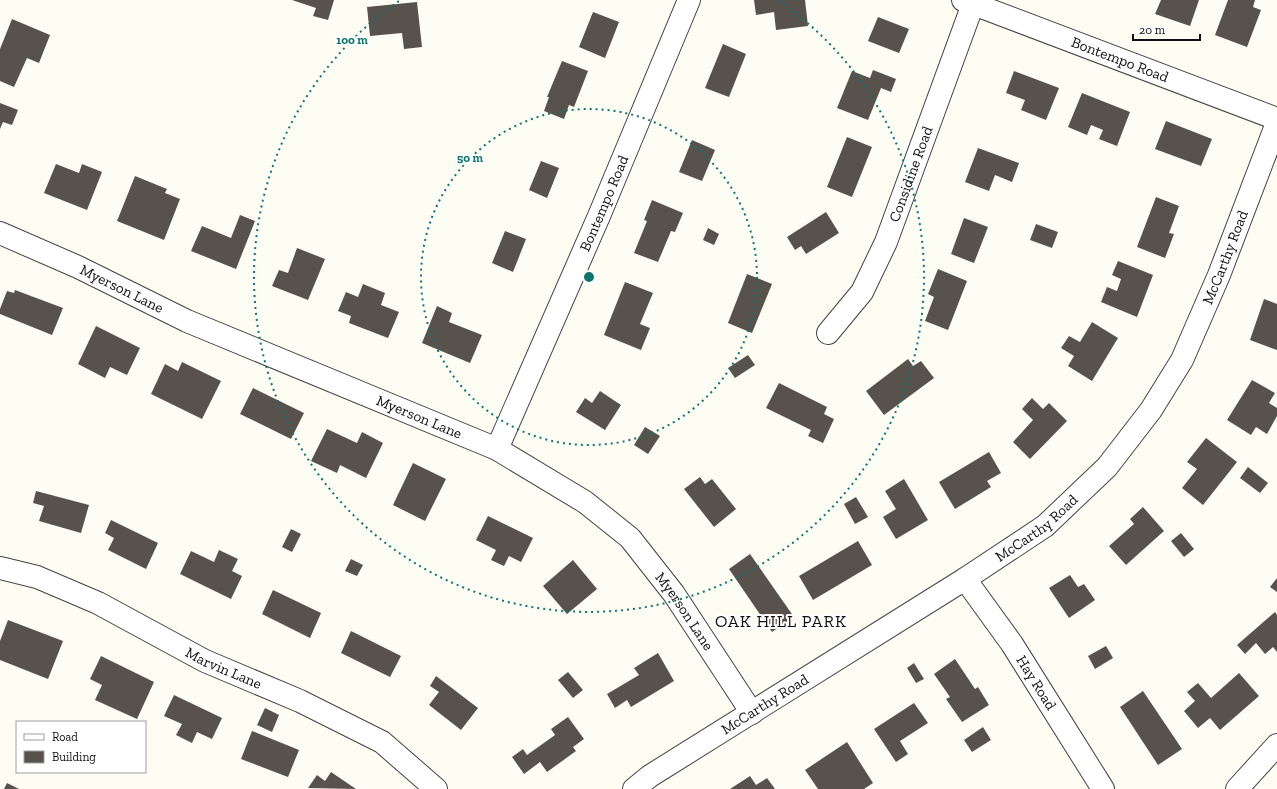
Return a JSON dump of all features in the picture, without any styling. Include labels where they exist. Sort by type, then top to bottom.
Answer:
[{"type":"street","name":"Bontempo Road","points":[[497,449],[599,216],[689,0]]},
{"type":"street","name":"Bontempo Road","points":[[968,2],[1277,119]]},
{"type":"street","name":"Considine Road","points":[[828,333],[862,292],[886,242],[968,2]]},
{"type":"street","name":"McCarthy Road","points":[[634,789],[650,776],[965,579],[1045,526],[1107,467],[1151,410],[1182,360],[1219,275],[1277,123]]},
{"type":"street","name":"Myerson Lane","points":[[0,233],[78,267],[187,321],[497,449],[585,502],[630,538],[674,594],[752,713]]},
{"type":"street","name":"Marvin Lane","points":[[0,568],[37,577],[98,603],[204,661],[300,701],[382,742],[436,789]]},
{"type":"street","name":"Hay Road","points":[[965,579],[1012,644],[1103,789]]},
{"type":"street","points":[[1237,789],[1277,745]]},
{"type":"building","points":[[292,0],[334,0],[328,20],[313,16],[316,8]]},
{"type":"building","points":[[754,0],[805,0],[808,26],[776,30],[774,12],[756,15]]},
{"type":"building","points":[[1161,0],[1199,0],[1190,26],[1155,14]]},
{"type":"building","points":[[1228,0],[1255,0],[1253,7],[1261,10],[1247,47],[1215,35]]},
{"type":"building","points":[[417,2],[422,47],[404,49],[402,33],[370,36],[367,7]]},
{"type":"building","points":[[593,12],[619,22],[605,58],[579,47]]},
{"type":"building","points":[[878,17],[909,29],[899,53],[868,41]]},
{"type":"building","points":[[12,19],[50,35],[39,63],[27,58],[14,87],[0,81],[0,49]]},
{"type":"building","points":[[723,44],[746,54],[729,97],[705,88]]},
{"type":"building","points":[[562,61],[588,71],[574,107],[569,105],[564,119],[544,111],[549,97],[547,97]]},
{"type":"building","points":[[873,70],[896,79],[891,92],[881,88],[868,120],[837,108],[852,71],[870,78]]},
{"type":"building","points":[[1014,71],[1059,88],[1046,120],[1021,110],[1025,100],[1006,93]]},
{"type":"building","points":[[1082,93],[1130,112],[1117,146],[1099,139],[1103,130],[1091,125],[1087,135],[1068,127]]},
{"type":"building","points":[[0,103],[18,110],[12,125],[3,122],[0,129]]},
{"type":"building","points":[[1166,121],[1212,139],[1201,166],[1155,149]]},
{"type":"building","points":[[847,137],[872,147],[852,197],[827,187]]},
{"type":"building","points":[[692,140],[715,150],[702,181],[679,172]]},
{"type":"building","points":[[978,148],[1019,163],[1012,182],[995,175],[989,191],[965,182]]},
{"type":"building","points":[[541,161],[559,168],[547,198],[529,190]]},
{"type":"building","points":[[56,164],[79,173],[82,164],[102,172],[87,210],[44,193]]},
{"type":"building","points":[[135,176],[167,189],[165,193],[180,199],[164,240],[117,221]]},
{"type":"building","points":[[1156,197],[1179,206],[1169,233],[1174,234],[1165,258],[1137,247]]},
{"type":"building","points":[[652,200],[683,213],[675,232],[671,231],[658,262],[634,253],[647,221],[644,220]]},
{"type":"building","points":[[826,212],[839,233],[806,254],[801,246],[795,250],[787,237]]},
{"type":"building","points":[[240,215],[255,221],[236,269],[191,251],[202,226],[231,238]]},
{"type":"building","points":[[964,218],[988,227],[974,263],[951,254]]},
{"type":"building","points":[[1036,224],[1058,232],[1052,248],[1030,240]]},
{"type":"building","points":[[708,228],[719,234],[714,245],[703,240]]},
{"type":"building","points":[[505,231],[526,239],[513,272],[492,263]]},
{"type":"building","points":[[297,248],[325,259],[308,300],[272,286],[279,270],[288,273]]},
{"type":"building","points":[[1118,261],[1153,275],[1137,317],[1101,302],[1107,287],[1117,291],[1121,279],[1112,275]]},
{"type":"building","points":[[938,269],[967,281],[948,330],[925,321],[934,297],[928,294]]},
{"type":"building","points":[[747,274],[772,284],[752,333],[728,323]]},
{"type":"building","points":[[625,282],[653,293],[640,324],[650,328],[641,350],[604,335]]},
{"type":"building","points":[[363,284],[385,293],[381,305],[399,312],[388,338],[349,323],[351,316],[338,311],[346,292],[358,297]]},
{"type":"building","points":[[15,290],[63,308],[52,335],[0,314],[0,309],[7,291],[14,293]]},
{"type":"building","points":[[1264,299],[1277,304],[1277,350],[1250,340]]},
{"type":"building","points":[[437,306],[452,313],[449,322],[482,335],[470,363],[422,343]]},
{"type":"building","points":[[1092,322],[1118,338],[1092,381],[1068,366],[1074,356],[1061,348],[1069,336],[1080,342]]},
{"type":"building","points":[[96,326],[140,348],[127,375],[110,367],[105,378],[78,364]]},
{"type":"building","points":[[748,355],[755,365],[735,378],[728,368]]},
{"type":"building","points":[[908,359],[913,366],[921,361],[934,378],[884,415],[866,391]]},
{"type":"building","points":[[182,362],[221,381],[202,419],[151,394],[165,364],[178,371]]},
{"type":"building","points":[[1252,380],[1275,393],[1269,403],[1277,408],[1277,416],[1267,434],[1256,427],[1251,435],[1227,420]]},
{"type":"building","points":[[779,383],[827,407],[824,414],[834,419],[823,443],[808,436],[811,430],[766,408]]},
{"type":"building","points":[[253,388],[304,413],[291,439],[240,414]]},
{"type":"building","points":[[600,391],[621,405],[605,430],[576,412],[585,398],[592,403]]},
{"type":"building","points":[[1032,398],[1043,409],[1049,403],[1067,421],[1030,459],[1013,442],[1033,420],[1022,409]]},
{"type":"building","points":[[645,427],[660,436],[648,454],[634,445]]},
{"type":"building","points":[[327,429],[357,443],[362,432],[383,443],[366,478],[340,465],[337,473],[311,461]]},
{"type":"building","points":[[1206,438],[1237,462],[1203,505],[1182,488],[1197,469],[1187,462]]},
{"type":"building","points":[[989,452],[1001,473],[987,481],[991,487],[955,509],[939,482]]},
{"type":"building","points":[[413,463],[446,479],[425,521],[393,505]]},
{"type":"building","points":[[1248,467],[1268,483],[1260,493],[1240,478]]},
{"type":"building","points":[[700,477],[705,484],[712,479],[736,509],[714,527],[684,489]]},
{"type":"building","points":[[904,479],[928,520],[896,539],[883,517],[896,509],[885,491]]},
{"type":"building","points":[[36,491],[89,505],[81,533],[39,521],[44,506],[33,503]]},
{"type":"building","points":[[856,497],[868,517],[855,524],[844,504]]},
{"type":"building","points":[[1143,507],[1164,531],[1126,565],[1109,546],[1134,524],[1130,519]]},
{"type":"building","points":[[488,516],[533,538],[521,562],[509,556],[504,566],[491,560],[496,550],[476,540]]},
{"type":"building","points":[[111,520],[158,543],[146,569],[108,550],[114,538],[105,533]]},
{"type":"building","points":[[291,529],[301,534],[292,552],[282,547]]},
{"type":"building","points":[[1181,533],[1194,549],[1184,557],[1171,541]]},
{"type":"building","points":[[858,541],[872,565],[813,600],[799,576]]},
{"type":"building","points":[[219,550],[238,559],[232,571],[242,576],[231,599],[180,574],[191,551],[214,562]]},
{"type":"building","points":[[750,554],[794,617],[772,632],[729,569]]},
{"type":"building","points":[[351,559],[363,565],[357,576],[345,571]]},
{"type":"building","points":[[573,560],[597,589],[567,614],[543,586]]},
{"type":"building","points":[[1070,575],[1078,587],[1084,584],[1095,600],[1069,618],[1049,588]]},
{"type":"building","points":[[1277,578],[1277,592],[1270,587]]},
{"type":"building","points":[[273,590],[321,613],[310,638],[262,614]]},
{"type":"building","points":[[1275,612],[1277,615],[1277,652],[1273,647],[1265,654],[1256,643],[1245,654],[1237,645]]},
{"type":"building","points":[[8,620],[63,641],[48,679],[0,660],[0,641]]},
{"type":"building","points":[[351,631],[401,656],[390,677],[341,653]]},
{"type":"building","points":[[1106,646],[1113,658],[1095,669],[1088,656]]},
{"type":"building","points":[[658,653],[674,681],[631,707],[627,700],[615,708],[607,694],[639,675],[634,668]]},
{"type":"building","points":[[101,656],[154,682],[137,719],[95,700],[102,685],[90,679]]},
{"type":"building","points":[[955,659],[975,689],[978,687],[989,705],[962,722],[946,699],[950,697],[934,674]]},
{"type":"building","points":[[914,663],[924,679],[916,683],[907,668]]},
{"type":"building","points":[[568,672],[583,690],[573,698],[558,680]]},
{"type":"building","points":[[1239,673],[1259,696],[1220,730],[1210,718],[1198,728],[1184,711],[1195,701],[1187,692],[1198,683],[1211,698]]},
{"type":"building","points":[[436,676],[478,708],[461,730],[429,705],[439,692],[430,686]]},
{"type":"building","points":[[1143,691],[1182,749],[1158,765],[1120,707]]},
{"type":"building","points":[[174,695],[222,718],[212,739],[197,732],[192,743],[176,735],[182,724],[164,716]]},
{"type":"building","points":[[914,703],[928,723],[900,741],[908,754],[896,762],[874,729]]},
{"type":"building","points":[[265,708],[279,715],[272,732],[257,725]]},
{"type":"building","points":[[568,717],[584,739],[573,747],[576,751],[547,772],[540,762],[524,774],[512,757],[523,749],[527,755],[555,735],[551,729]]},
{"type":"building","points":[[983,727],[991,740],[972,752],[964,740]]},
{"type":"building","points":[[252,731],[299,750],[288,777],[241,759]]},
{"type":"building","points":[[847,742],[873,783],[864,789],[818,789],[805,770]]},
{"type":"building","points":[[331,772],[356,789],[308,788],[317,775],[325,781]]},
{"type":"building","points":[[750,776],[756,785],[767,778],[775,789],[730,789]]},
{"type":"building","points":[[7,783],[19,789],[4,789]]},
{"type":"district","name":"OAK HILL PARK","points":[[781,621]]}]
